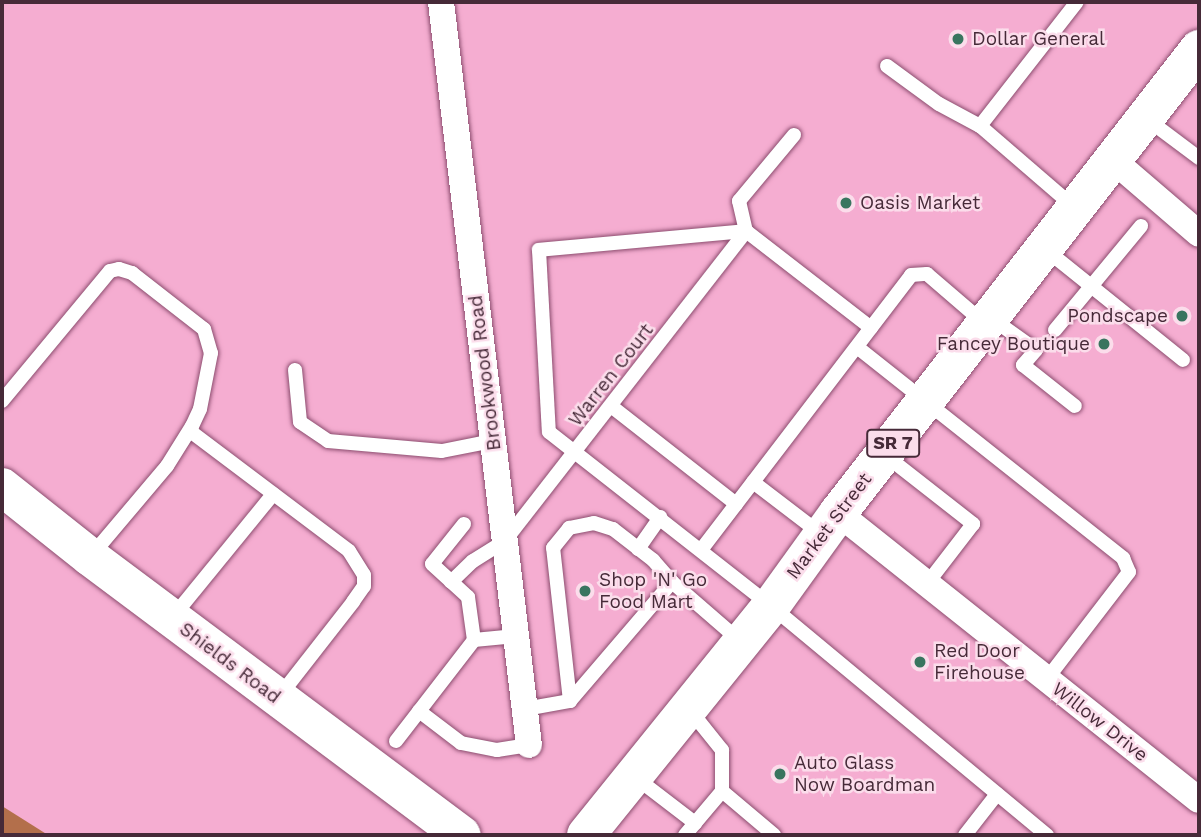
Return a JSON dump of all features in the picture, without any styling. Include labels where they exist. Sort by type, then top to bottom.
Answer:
[{"type":"main road","name":"Market Street","points":[[588,835],[632,775],[771,606],[884,454],[1198,54]]},
{"type":"main road","name":"Shields Road","points":[[2,487],[89,557],[454,833]]},
{"type":"street","name":"Brookwood Road","points":[[441,2],[529,745]]},
{"type":"street","points":[[1113,160],[1199,234]]},
{"type":"street","name":"Willow Drive","points":[[830,524],[926,585],[1199,800]]},
{"type":"lane","points":[[980,126],[1077,2]]},
{"type":"lane","points":[[887,66],[939,104],[980,126],[1075,208]]},
{"type":"lane","points":[[1146,117],[1199,158]]},
{"type":"lane","points":[[794,135],[739,201],[746,231],[871,328]]},
{"type":"lane","points":[[1055,330],[1141,226]]},
{"type":"lane","points":[[746,231],[539,250],[549,432],[771,606],[1047,835]]},
{"type":"lane","name":"Warren Court","points":[[504,542],[746,231]]},
{"type":"lane","points":[[1044,248],[1183,360]]},
{"type":"lane","points":[[2,401],[110,271],[120,269],[143,281],[204,329],[211,353],[200,409],[190,431],[167,466],[89,557]]},
{"type":"lane","points":[[701,550],[911,275],[927,274],[988,321],[1036,350],[1023,365],[1075,406]]},
{"type":"lane","points":[[857,347],[1122,558],[1129,572],[1046,679]]},
{"type":"lane","points":[[295,370],[300,422],[328,441],[442,451],[492,441]]},
{"type":"lane","points":[[611,406],[736,504]]},
{"type":"lane","points":[[190,431],[349,551],[364,575],[364,586],[277,698]]},
{"type":"lane","points":[[884,454],[973,524],[926,585]]},
{"type":"lane","points":[[752,482],[830,524]]},
{"type":"lane","points":[[171,619],[273,494]]},
{"type":"lane","points":[[638,549],[660,517]]},
{"type":"lane","points":[[570,701],[553,548],[569,527],[594,523],[613,529],[742,643]]},
{"type":"lane","points":[[396,741],[474,640],[468,597],[432,565],[464,524]]},
{"type":"lane","points":[[451,582],[473,561],[504,542]]},
{"type":"lane","points":[[525,709],[570,701],[672,582]]},
{"type":"lane","points":[[474,640],[516,636]]},
{"type":"lane","points":[[685,835],[722,791],[722,750],[688,708]]},
{"type":"lane","points":[[419,711],[461,743],[497,750],[529,745]]},
{"type":"lane","points":[[632,775],[695,823]]},
{"type":"lane","points":[[722,791],[774,835]]},
{"type":"lane","points":[[965,835],[997,794]]},
{"type":"shaded area","points":[[2,806],[48,835],[2,835]]},
{"type":"place","name":"Dollar General","points":[[958,39]]},
{"type":"place","name":"Oasis Market","points":[[846,203]]},
{"type":"place","name":"Pondscape","points":[[1182,316]]},
{"type":"place","name":"Fancey Boutique","points":[[1104,344]]},
{"type":"place","name":"Shop 'N' Go Food Mart","points":[[585,591]]},
{"type":"place","name":"Red Door Firehouse","points":[[920,662]]},
{"type":"place","name":"Auto Glass Now Boardman","points":[[780,774]]}]
